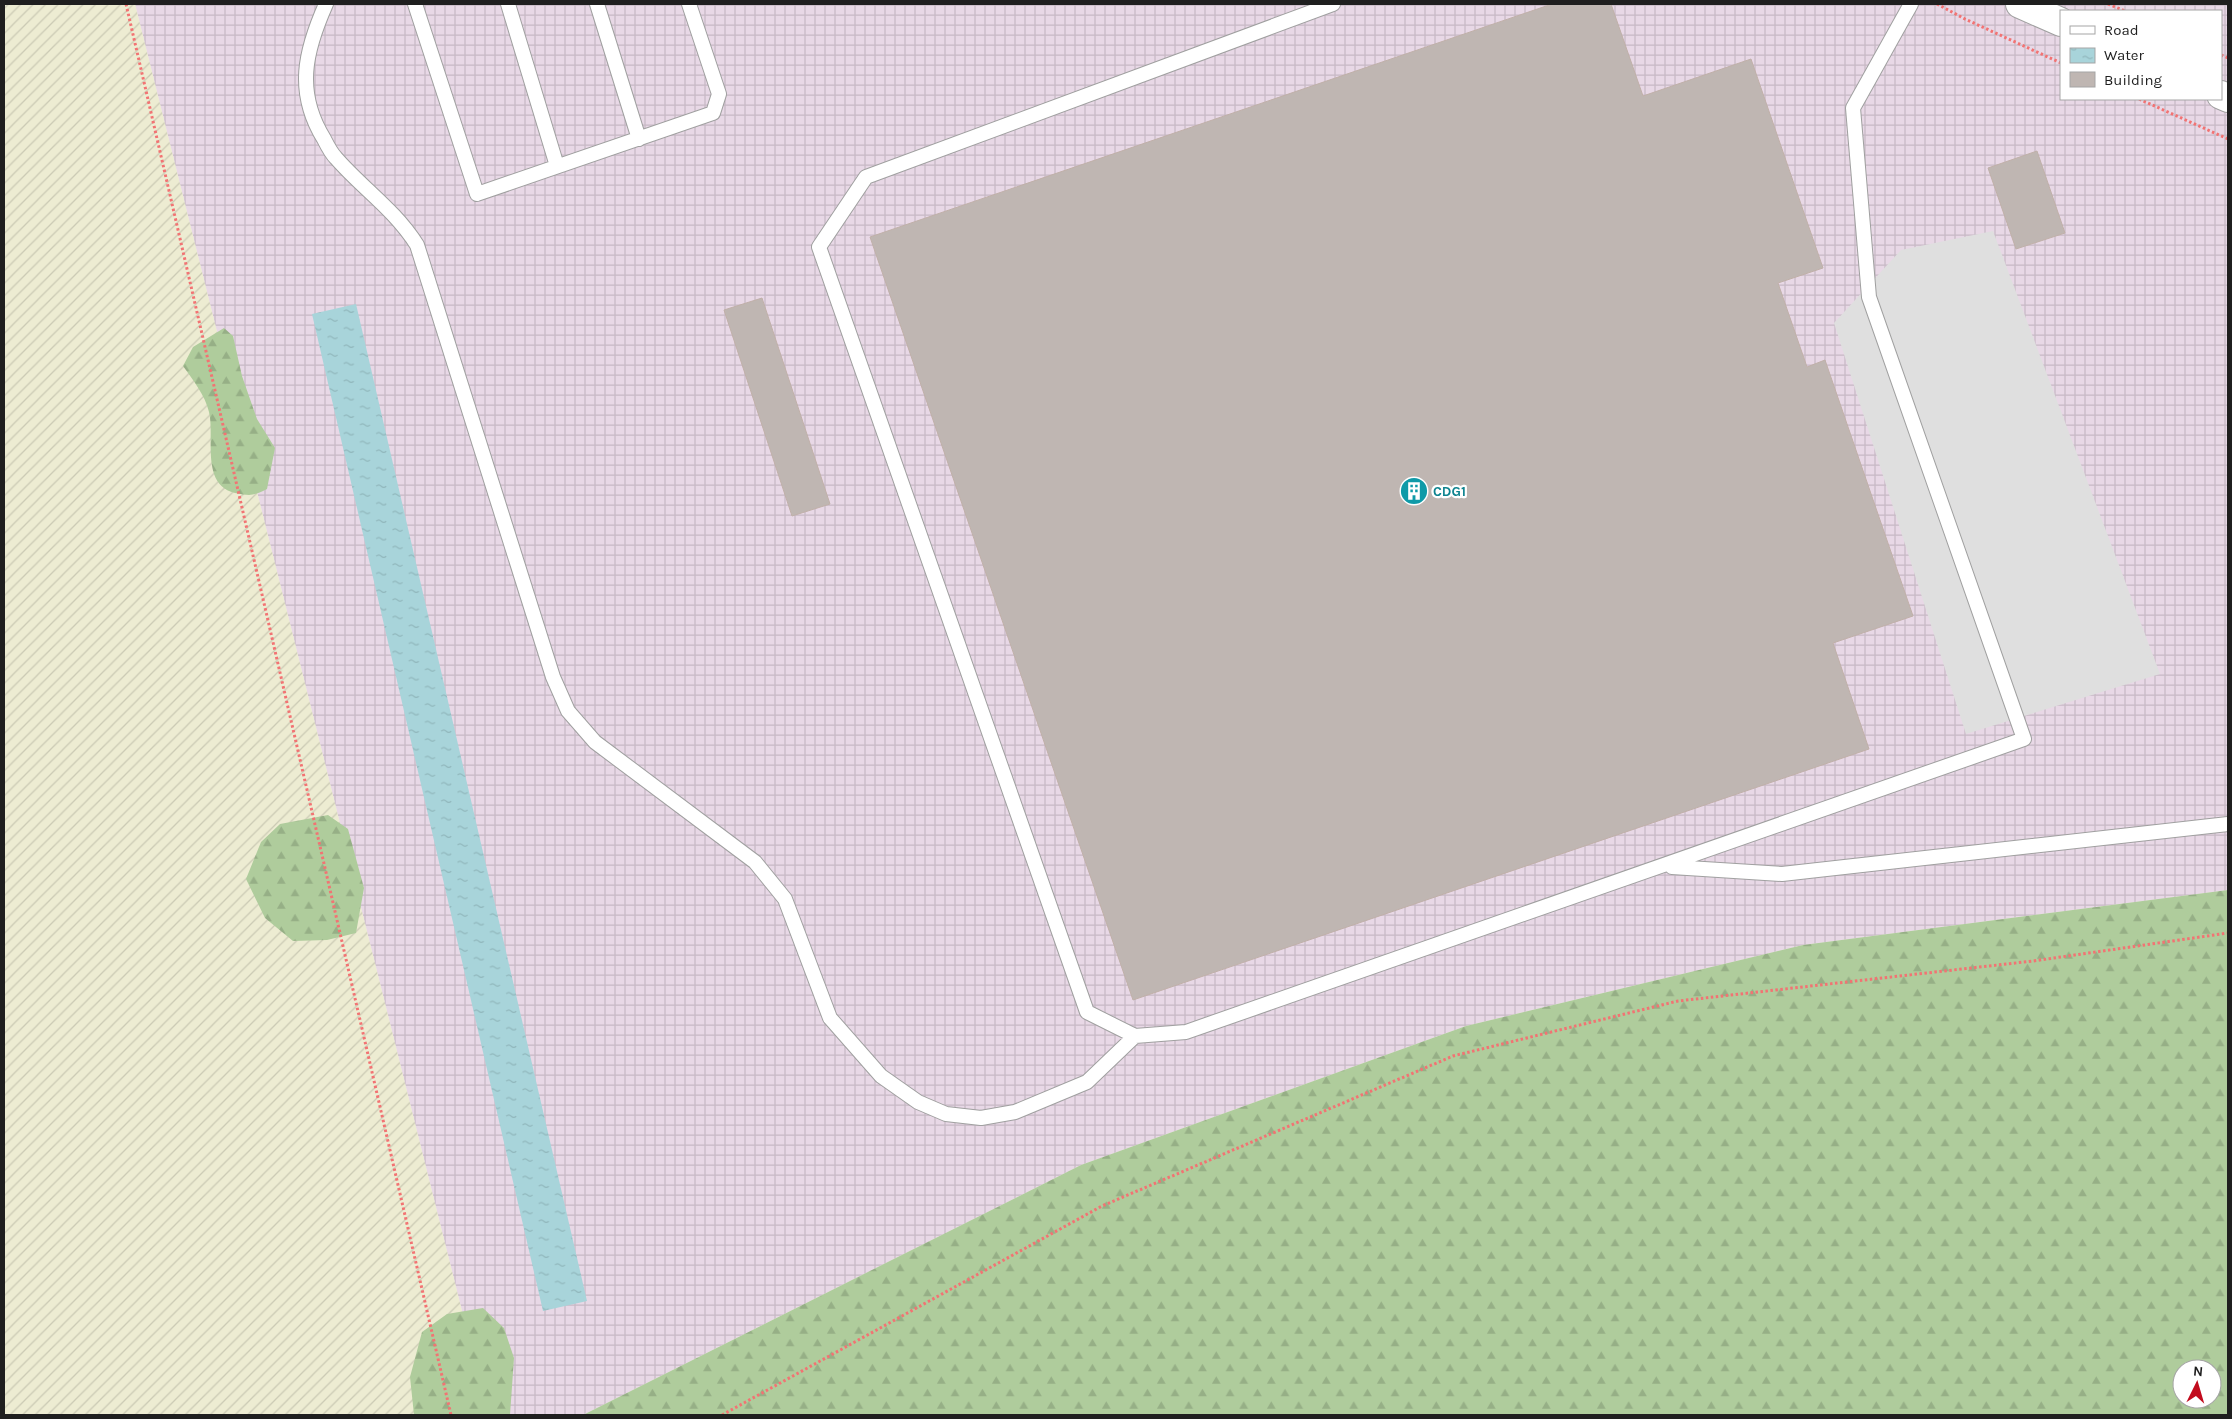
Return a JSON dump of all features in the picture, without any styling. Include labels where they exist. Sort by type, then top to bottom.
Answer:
[{"type":"street","points":[[2020,4],[2060,22]]},
{"type":"lane","points":[[326,4],[312,35],[305,72],[305,90],[312,120],[335,157],[404,224],[417,244],[553,677],[568,712],[595,742],[755,862],[785,899],[830,1018],[881,1076],[918,1102],[946,1114],[981,1118],[1015,1112],[1088,1082],[1135,1036]]},
{"type":"lane","points":[[415,4],[477,194],[713,113],[719,94],[689,4]]},
{"type":"lane","points":[[508,4],[557,166]]},
{"type":"lane","points":[[597,4],[639,139]]},
{"type":"lane","points":[[1333,4],[866,177],[819,247],[1087,1012],[1135,1036],[1186,1032],[2024,739],[1869,297],[1853,108],[1911,4]]},
{"type":"lane","points":[[1664,866],[1782,874],[2228,824]]},
{"type":"path","points":[[126,4],[451,1415]]},
{"type":"path","points":[[1937,4],[1965,19],[2060,63]]},
{"type":"path","points":[[2108,4],[2123,10]]},
{"type":"path","points":[[2142,100],[2228,139]]},
{"type":"path","points":[[722,1415],[1102,1206],[1453,1056],[1678,1001],[2033,961],[2228,933]]},
{"type":"shaded area","points":[[135,4],[2228,4],[2228,890],[1803,945],[1466,1026],[1081,1165],[583,1415],[488,1415]]},
{"type":"shaded area","points":[[1993,231],[2160,674],[1966,734],[1834,323],[1901,250]]},
{"type":"green space","points":[[4,4],[135,4],[488,1415],[4,1415]]},
{"type":"green space","points":[[224,328],[233,336],[242,376],[257,419],[275,448],[267,489],[252,495],[235,493],[224,488],[217,480],[211,458],[209,412],[205,400],[183,366],[193,347]]},
{"type":"green space","points":[[328,815],[348,829],[364,888],[356,933],[327,940],[293,941],[265,918],[246,879],[261,842],[280,824]]},
{"type":"green space","points":[[2228,890],[2228,1415],[583,1415],[1081,1165],[1466,1026],[1803,945]]},
{"type":"green space","points":[[483,1308],[504,1328],[514,1358],[510,1415],[414,1415],[410,1377],[422,1332],[447,1314]]},
{"type":"water","points":[[356,304],[587,1301],[543,1311],[312,314]]},
{"type":"building","name":"CDG1","points":[[1552,4],[1611,4],[1643,96],[1751,59],[1823,268],[1778,283],[1807,367],[1825,360],[1913,616],[1833,643],[1869,749],[1133,1000],[870,237]]},
{"type":"building","points":[[2037,151],[2065,233],[2016,249],[1988,168]]},
{"type":"building","points":[[762,298],[830,504],[792,516],[724,310]]},
{"type":"place","name":"CDG1","points":[[1414,491]]}]
